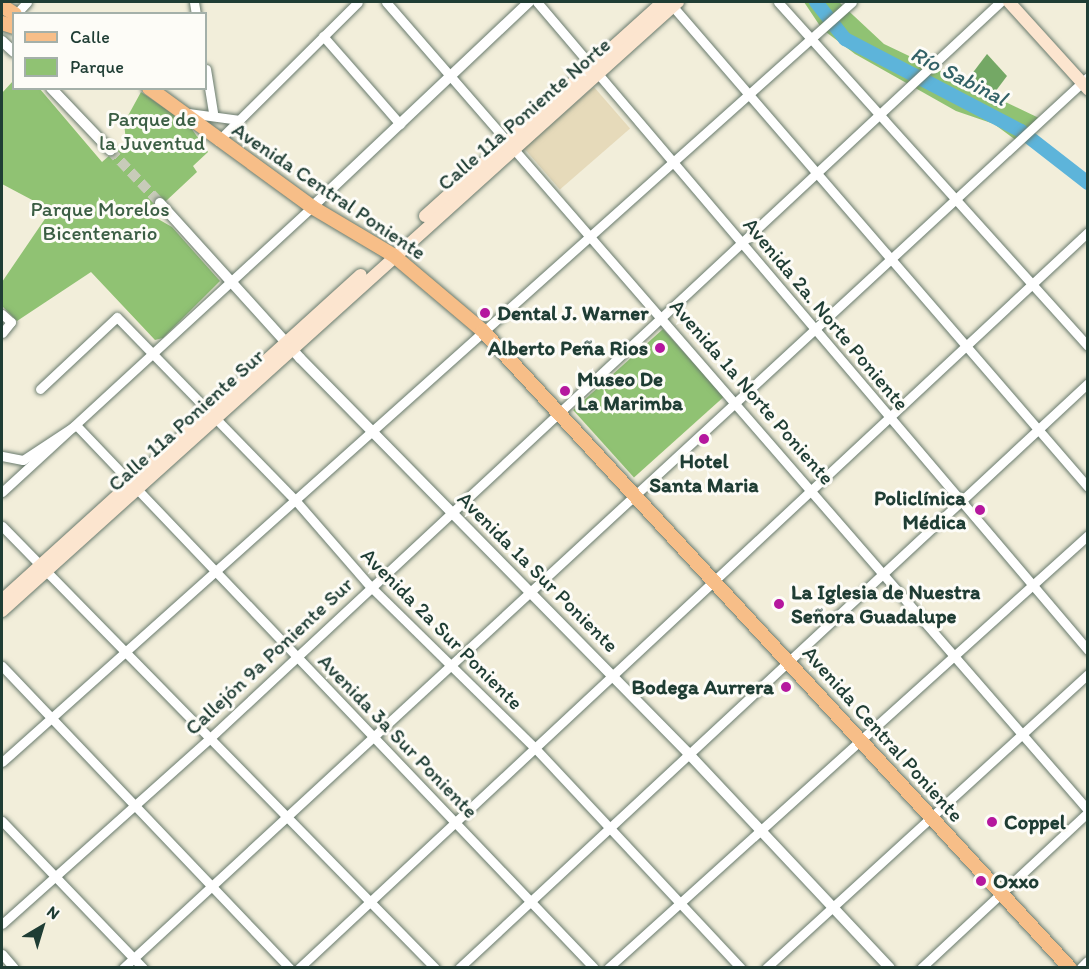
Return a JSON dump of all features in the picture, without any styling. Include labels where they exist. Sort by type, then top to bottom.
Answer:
[{"type":"main road","name":"Calle 11a Poniente Norte","points":[[593,71],[663,2]]},
{"type":"main road","points":[[1009,2],[1085,83]]},
{"type":"main road","name":"Calle 11a Poniente Norte","points":[[389,254],[593,71],[674,4]]},
{"type":"main road","points":[[2,6],[12,20]]},
{"type":"main road","name":"Avenida Central Poniente","points":[[152,90],[188,112],[218,141],[312,207],[389,254],[483,331],[636,494],[931,819],[1070,968]]},
{"type":"main road","name":"Calle 11a Poniente Sur","points":[[2,611],[43,568],[389,254]]},
{"type":"main road","name":"Calle 11a Poniente Sur","points":[[2,600],[43,568]]},
{"type":"street","points":[[218,141],[358,2]]},
{"type":"street","name":"Avenida 1a Norte Poniente","points":[[386,2],[885,571],[1088,811]]},
{"type":"street","points":[[2,492],[233,282],[529,2]]},
{"type":"street","name":"Avenida 2a. Norte Poniente","points":[[537,2],[593,71],[1088,650]]},
{"type":"street","points":[[778,2],[1088,346]]},
{"type":"street","points":[[2,762],[123,650],[296,501],[372,429],[674,164],[813,40],[852,2]]},
{"type":"street","name":"Callejón 9a Poniente Sur","points":[[2,924],[210,738],[370,586],[819,173],[1000,2]]},
{"type":"street","points":[[674,4],[1088,487]]},
{"type":"street","points":[[323,36],[400,124]]},
{"type":"street","points":[[207,75],[213,112]]},
{"type":"street","points":[[123,968],[453,665],[1039,120],[1085,83]]},
{"type":"street","points":[[53,90],[110,150]]},
{"type":"street","points":[[188,112],[213,112],[240,120]]},
{"type":"street","name":"Avenida 1a Sur Poniente","points":[[160,203],[289,347],[610,672],[890,968]]},
{"type":"street","points":[[299,968],[535,748],[610,672],[1088,232]]},
{"type":"street","points":[[2,314],[11,322],[2,333]]},
{"type":"street","name":"Avenida 2a Sur Poniente","points":[[40,389],[117,317],[210,418],[296,501],[370,586],[535,748],[741,968]]},
{"type":"street","points":[[459,968],[528,899],[687,752],[789,662],[1088,383]]},
{"type":"street","points":[[2,456],[14,462],[76,425]]},
{"type":"street","name":"Avenida 3a Sur Poniente","points":[[76,425],[594,968]]},
{"type":"street","points":[[2,526],[435,968]]},
{"type":"street","points":[[608,968],[758,831],[862,742],[1088,535]]},
{"type":"street","points":[[2,666],[291,968]]},
{"type":"street","points":[[766,968],[1088,674]]},
{"type":"street","points":[[921,968],[1088,811]]},
{"type":"street","points":[[2,820],[143,968]]},
{"type":"street","points":[[2,954],[14,968]]},
{"type":"street","points":[[1082,968],[1088,963]]},
{"type":"shaded area","points":[[594,87],[630,129],[560,190],[524,148]]},
{"type":"green space","points":[[804,2],[839,2],[884,44],[1041,119],[1017,141],[994,124],[956,111],[855,54],[822,29]]},
{"type":"green space","points":[[987,54],[1007,76],[995,92],[968,79]]},
{"type":"green space","name":"Parque Morelos Bicentenario","points":[[12,82],[12,90],[41,90],[102,162],[126,141],[124,123],[141,92],[189,125],[208,152],[193,166],[197,172],[151,215],[172,227],[220,281],[163,338],[155,340],[91,272],[17,321],[2,306],[2,282],[51,210],[2,184],[2,93]]},
{"type":"green space","points":[[663,329],[724,397],[634,478],[573,410]]},
{"type":"waterway","name":"Río Sabinal","points":[[816,2],[845,39],[1021,131],[1088,183]]},
{"type":"tunnel","points":[[110,150],[160,203]]},
{"type":"place","name":"Dental J. Warner","points":[[485,313]]},
{"type":"place","name":"Alberto Peña Rios","points":[[660,348]]},
{"type":"place","name":"Museo De La Marimba","points":[[565,391]]},
{"type":"place","name":"Hotel Santa Maria","points":[[704,439]]},
{"type":"place","name":"Policlínica Médica","points":[[980,510]]},
{"type":"place","name":"La Iglesia de Nuestra Señora Guadalupe","points":[[779,604]]},
{"type":"place","name":"Bodega Aurrera","points":[[786,687]]},
{"type":"place","name":"Coppel","points":[[992,822]]},
{"type":"place","name":"Oxxo","points":[[981,881]]},
{"type":"park label","name":"Parque de la Juventud","points":[[152,131]]}]
